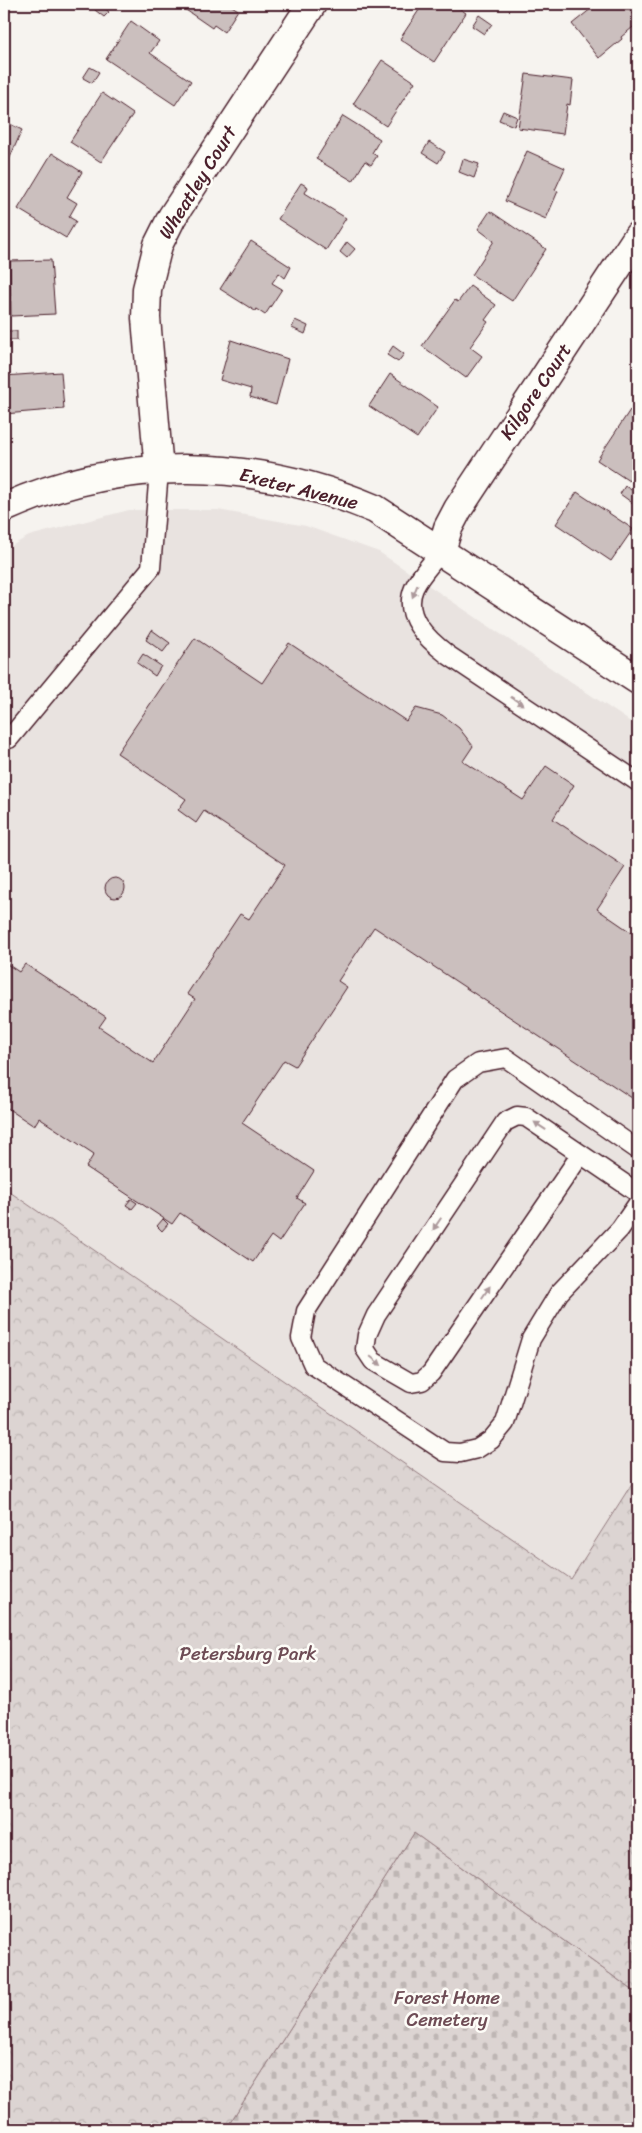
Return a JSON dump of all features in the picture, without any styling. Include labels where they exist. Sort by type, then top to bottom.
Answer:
[{"type":"street","name":"Wheatley Court","points":[[159,471],[146,318],[146,289],[158,245],[172,216],[312,4]]},
{"type":"street","name":"Kilgore Court","points":[[441,550],[448,528],[458,509],[638,236]]},
{"type":"street","name":"Exeter Avenue","points":[[4,508],[35,494],[125,472],[228,470],[340,494],[375,509],[441,550],[638,680]]},
{"type":"lane","points":[[9,739],[151,568],[159,471]]},
{"type":"lane","points":[[441,550],[414,588],[410,604],[413,616],[421,630],[448,655],[638,782]]},
{"type":"lane","points":[[638,1150],[506,1058],[478,1063],[454,1078],[306,1310],[301,1338],[312,1365],[444,1452],[460,1453],[477,1449],[491,1440],[505,1423],[531,1340],[559,1292],[620,1229],[638,1203]]},
{"type":"lane","points":[[581,1154],[431,1373],[422,1380],[411,1383],[373,1361],[365,1349],[367,1335],[376,1315],[505,1122],[516,1116],[526,1116],[638,1193]]},
{"type":"shaded area","points":[[129,510],[218,510],[306,526],[379,552],[638,727],[638,1474],[226,2129],[4,2129],[4,550],[29,536]]},
{"type":"green space","name":"Petersburg Park","points":[[4,1188],[571,1579],[638,1474],[638,1994],[414,1833],[226,2129],[4,2129]]},
{"type":"green space","name":"Forest Home Cemetery","points":[[414,1833],[638,1994],[638,2129],[226,2129]]},
{"type":"building","points":[[100,4],[109,12],[104,17],[95,10]]},
{"type":"building","points":[[185,4],[229,4],[238,10],[224,32],[214,25],[212,28],[183,8]]},
{"type":"building","points":[[418,4],[453,4],[466,13],[434,62],[400,39],[419,10],[415,8]]},
{"type":"building","points":[[597,4],[625,4],[638,20],[638,23],[621,37],[622,39],[599,58],[572,24]]},
{"type":"building","points":[[479,15],[492,24],[484,34],[472,26]]},
{"type":"building","points":[[131,21],[159,41],[150,53],[191,81],[175,105],[106,59]]},
{"type":"building","points":[[382,60],[415,82],[386,126],[353,104]]},
{"type":"building","points":[[90,67],[99,72],[92,83],[83,78]]},
{"type":"building","points":[[526,74],[573,80],[570,105],[567,104],[563,134],[518,128]]},
{"type":"building","points":[[102,93],[133,114],[101,162],[70,142]]},
{"type":"building","points":[[503,111],[517,117],[514,126],[499,120]]},
{"type":"building","points":[[343,116],[380,139],[372,153],[377,156],[371,165],[365,161],[353,181],[316,159]]},
{"type":"building","points":[[4,121],[22,130],[8,162],[4,160]]},
{"type":"building","points":[[429,142],[445,152],[438,163],[422,153]]},
{"type":"building","points":[[527,151],[565,168],[555,190],[558,191],[546,219],[505,201]]},
{"type":"building","points":[[52,153],[82,172],[67,197],[77,203],[69,217],[76,221],[66,238],[18,209]]},
{"type":"building","points":[[463,159],[479,164],[474,178],[459,172]]},
{"type":"building","points":[[301,183],[308,187],[305,193],[346,218],[326,250],[278,219]]},
{"type":"building","points":[[490,211],[546,249],[512,301],[472,275],[494,241],[478,229]]},
{"type":"building","points":[[251,241],[291,267],[285,278],[279,273],[272,283],[282,289],[265,315],[256,309],[255,311],[220,289]]},
{"type":"building","points":[[347,242],[355,249],[347,258],[340,252]]},
{"type":"building","points":[[51,260],[55,314],[11,316],[10,261]]},
{"type":"building","points":[[470,286],[496,305],[485,320],[488,322],[470,347],[482,356],[466,378],[422,346],[455,300],[458,302]]},
{"type":"building","points":[[295,320],[308,326],[305,334],[292,328]]},
{"type":"building","points":[[4,331],[17,331],[17,340],[4,340]]},
{"type":"building","points":[[231,340],[288,359],[276,405],[250,397],[251,389],[220,380]]},
{"type":"building","points":[[393,346],[404,354],[398,362],[387,355]]},
{"type":"building","points":[[61,372],[64,409],[4,414],[4,376]]},
{"type":"building","points":[[390,374],[438,407],[417,438],[369,406]]},
{"type":"building","points":[[630,410],[638,416],[638,467],[629,481],[597,460]]},
{"type":"building","points":[[625,486],[638,494],[638,507],[620,494]]},
{"type":"building","points":[[577,492],[633,529],[611,561],[556,524]]},
{"type":"building","points":[[152,630],[170,643],[163,652],[146,640]]},
{"type":"building","points":[[195,638],[262,683],[289,643],[406,721],[416,708],[442,715],[459,728],[473,746],[463,761],[523,800],[546,766],[574,785],[553,819],[625,867],[597,909],[638,937],[638,1095],[635,1100],[374,927],[338,981],[347,987],[295,1066],[284,1060],[242,1123],[314,1171],[297,1198],[305,1203],[279,1242],[271,1236],[253,1262],[180,1213],[172,1224],[86,1167],[94,1154],[39,1118],[34,1126],[4,1106],[4,962],[19,972],[25,964],[106,1017],[99,1027],[153,1063],[195,999],[187,994],[240,914],[249,919],[285,865],[204,811],[196,823],[178,810],[186,799],[117,753]]},
{"type":"building","points":[[143,654],[161,666],[155,676],[137,663]]},
{"type":"building","points":[[115,878],[122,881],[125,888],[122,895],[115,898],[108,895],[105,888],[108,881]]},
{"type":"building","points":[[131,1199],[137,1203],[132,1209],[126,1205]]},
{"type":"building","points":[[163,1219],[168,1224],[162,1231],[157,1226]]}]
